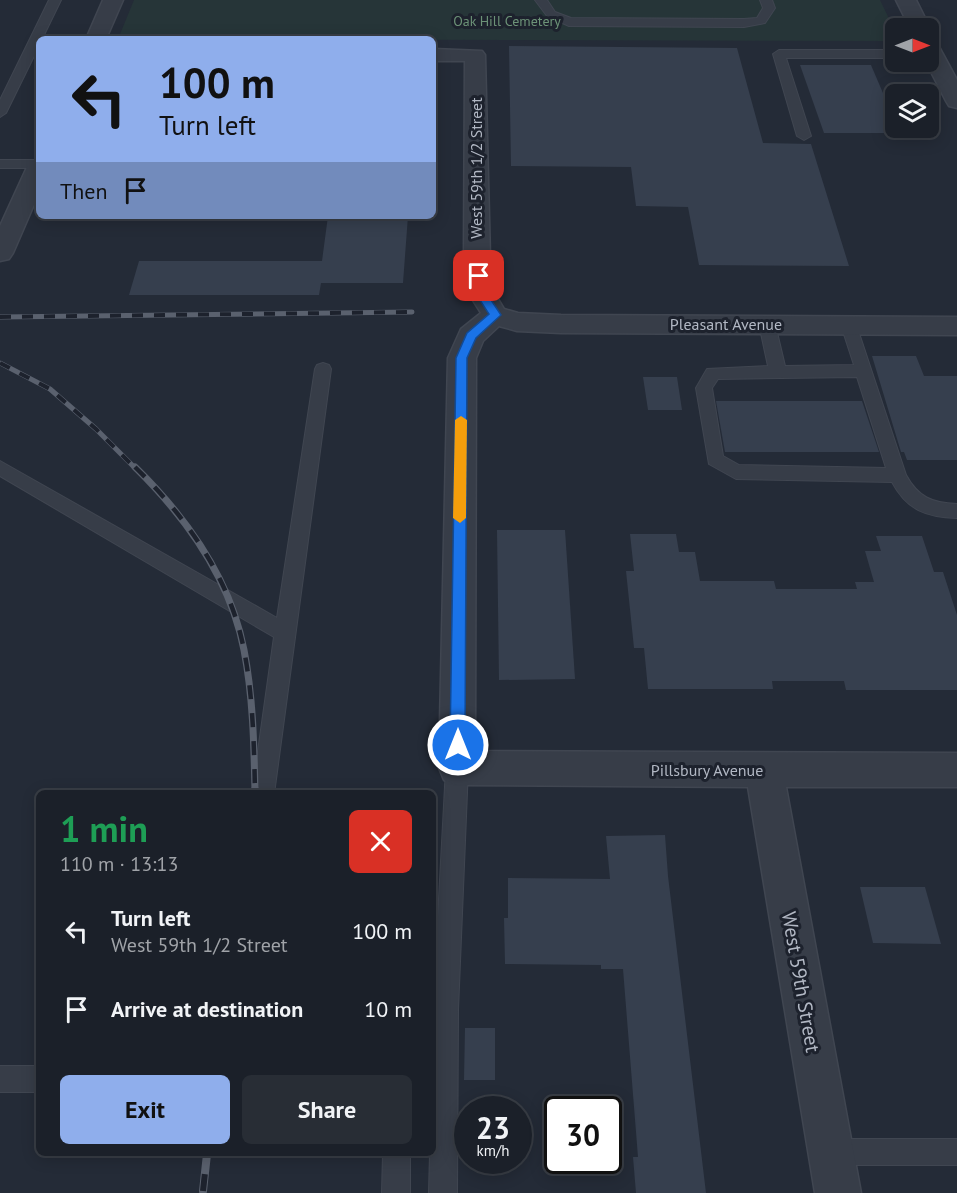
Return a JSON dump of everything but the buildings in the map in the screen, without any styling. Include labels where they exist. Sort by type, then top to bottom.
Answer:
[{"type":"street","points":[[97,36],[113,0]]},
{"type":"street","points":[[906,0],[915,18]]},
{"type":"street","name":"West 59th 1/2 Street","points":[[436,55],[476,55],[477,258],[482,294],[495,315]]},
{"type":"street","points":[[939,62],[957,101]]},
{"type":"street","points":[[0,253],[36,173]]},
{"type":"street","points":[[457,768],[462,358],[471,336],[495,315]]},
{"type":"street","name":"Pleasant Avenue","points":[[495,315],[517,322],[561,324],[957,326]]},
{"type":"street","name":"Pillsbury Avenue","points":[[457,768],[957,770]]},
{"type":"street","name":"West 59th Street","points":[[764,770],[838,1193]]},
{"type":"lane","points":[[41,36],[55,0]]},
{"type":"lane","points":[[542,0],[550,14],[569,22],[732,23],[761,21],[769,8],[766,0]]},
{"type":"lane","points":[[0,113],[36,48]]},
{"type":"lane","points":[[804,136],[779,54],[885,54]]},
{"type":"lane","points":[[0,164],[36,166]]},
{"type":"lane","points":[[766,324],[778,372]]},
{"type":"lane","points":[[849,325],[897,475],[907,494],[919,506],[941,511],[957,511]]},
{"type":"lane","points":[[264,790],[323,369]]},
{"type":"lane","points":[[863,371],[713,374],[704,388],[715,459],[736,472],[897,475]]},
{"type":"lane","points":[[0,468],[285,633]]},
{"type":"lane","points":[[443,1193],[445,1010],[457,768]]},
{"type":"lane","points":[[0,1079],[36,1079]]},
{"type":"lane","points":[[831,1152],[957,1152]]},
{"type":"lane","points":[[396,1193],[397,1156]]},
{"type":"green space","name":"Oak Hill Cemetery","points":[[134,0],[880,0],[889,18],[885,18],[885,41],[436,40],[436,36],[119,36]]},
{"type":"railway","points":[[0,317],[412,312]]},
{"type":"railway","points":[[0,363],[50,389],[96,429],[136,469]]},
{"type":"railway","points":[[135,467],[172,506],[188,528],[217,573],[228,598],[237,623],[247,667],[255,790]]},
{"type":"railway","points":[[203,1191],[207,1156]]},
{"type":"slow traffic","points":[[460,518],[461,420]]},
{"type":"route","points":[[458,745],[462,358],[471,336],[495,315],[482,294],[479,276]]}]
